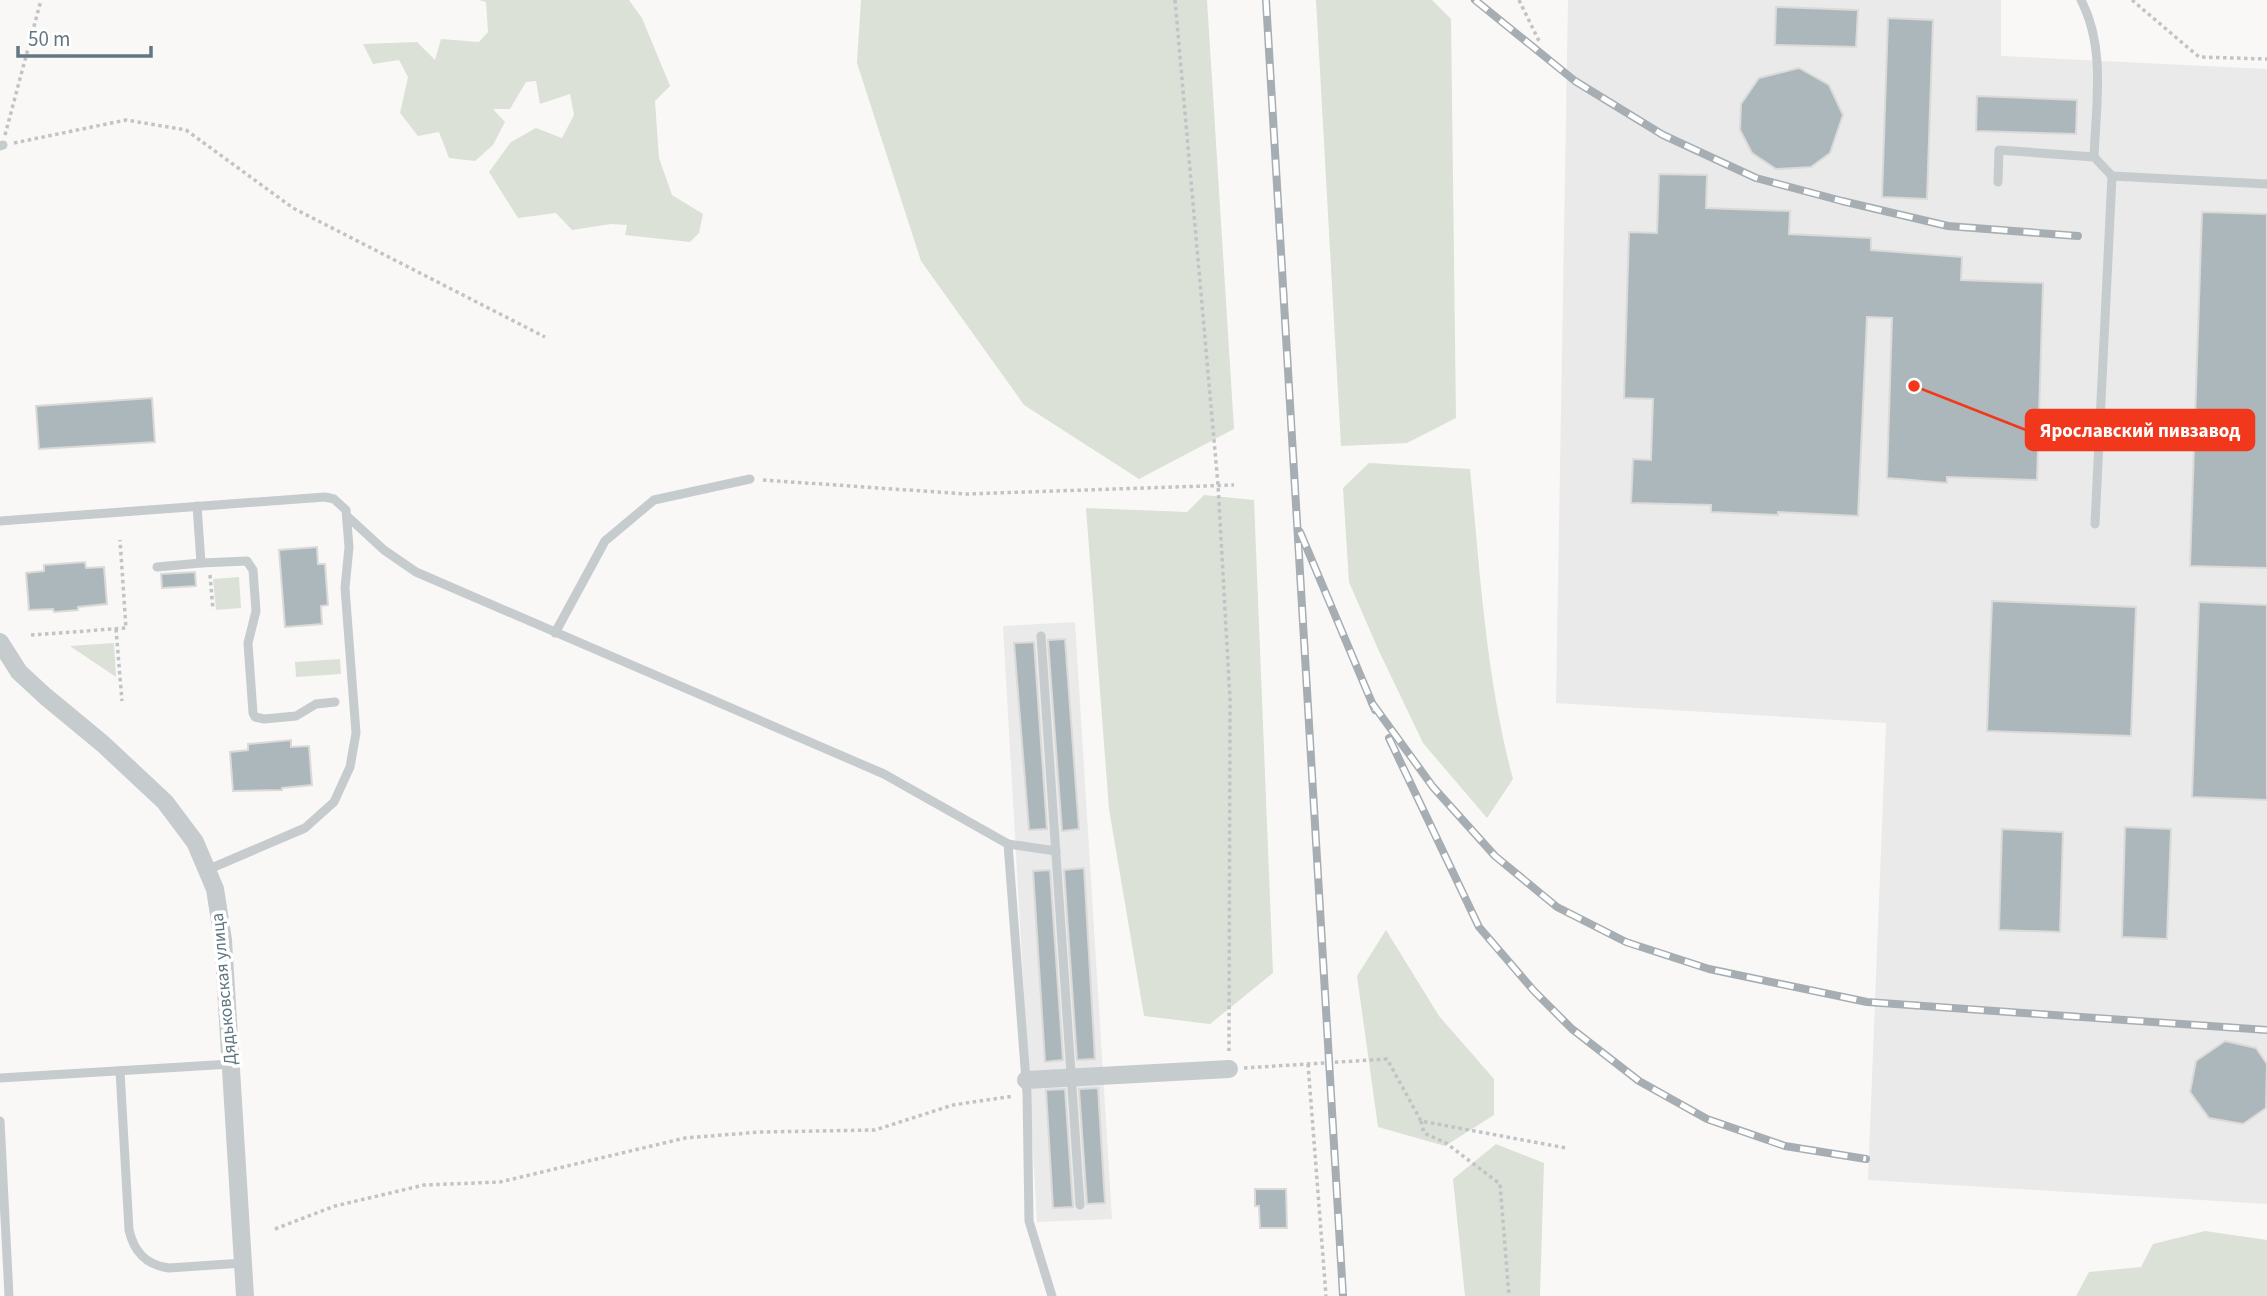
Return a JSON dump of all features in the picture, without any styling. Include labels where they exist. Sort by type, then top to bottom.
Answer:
[{"type":"street","name":"Дядьковская улица","points":[[0,642],[19,672],[165,802],[195,842],[215,889],[223,940],[245,1296]]},
{"type":"street","points":[[1026,1087],[1072,1077],[1229,1069]]},
{"type":"lane","points":[[2081,0],[2093,31],[2097,53],[2094,157]]},
{"type":"lane","points":[[1998,182],[1999,150],[2094,157],[2112,176],[2267,184]]},
{"type":"lane","points":[[2095,524],[2112,176]]},
{"type":"lane","points":[[555,633],[605,541],[654,500],[750,479]]},
{"type":"lane","points":[[0,521],[326,497],[341,504],[347,516],[384,550],[416,572],[884,774],[1008,844],[1056,851]]},
{"type":"lane","points":[[197,506],[205,563]]},
{"type":"lane","points":[[206,870],[305,828],[334,802],[350,767],[356,733],[345,588],[349,547],[347,516]]},
{"type":"lane","points":[[157,567],[247,561],[253,570],[257,617],[248,643],[255,717],[264,719],[296,716],[316,704],[335,702]]},
{"type":"lane","points":[[1041,636],[1080,1205]]},
{"type":"lane","points":[[1008,844],[1026,1087],[1029,1221],[1052,1296]]},
{"type":"lane","points":[[0,1078],[231,1064]]},
{"type":"lane","points":[[120,1071],[132,1244],[142,1258],[157,1266],[169,1268],[243,1264]]},
{"type":"lane","points":[[0,1121],[9,1296]]},
{"type":"path","points":[[41,0],[1,145],[126,120],[186,131],[293,208],[545,337]]},
{"type":"path","points":[[1175,0],[1218,485],[1230,699],[1229,1069],[1387,1059],[1421,1121],[1424,1133],[1446,1143],[1500,1184],[1509,1296]]},
{"type":"path","points":[[1519,0],[1540,43]]},
{"type":"path","points":[[2132,0],[2199,57],[2267,59]]},
{"type":"path","points":[[750,479],[966,494],[1234,485]]},
{"type":"path","points":[[31,635],[126,628],[120,540]]},
{"type":"path","points":[[205,563],[213,610]]},
{"type":"path","points":[[116,629],[122,701]]},
{"type":"path","points":[[1308,1064],[1326,1296]]},
{"type":"path","points":[[275,1229],[335,1206],[424,1185],[500,1182],[685,1138],[760,1132],[875,1130],[953,1105],[1026,1087]]},
{"type":"path","points":[[1421,1121],[1566,1148]]},
{"type":"shaded area","points":[[479,0],[629,0],[642,18],[670,86],[655,101],[659,158],[672,195],[703,214],[699,233],[690,242],[625,235],[627,225],[611,224],[572,230],[556,213],[518,218],[489,172],[511,142],[536,128],[562,138],[574,115],[570,94],[540,104],[536,81],[526,82],[510,109],[493,109],[505,122],[493,145],[475,161],[449,158],[439,132],[418,136],[400,113],[408,77],[399,60],[373,64],[363,44],[417,42],[435,60],[441,39],[479,42],[488,32],[486,2]]},
{"type":"shaded area","points":[[861,0],[1207,0],[1234,429],[1139,479],[1024,405],[921,261],[857,63]]},
{"type":"shaded area","points":[[1316,0],[1432,0],[1451,19],[1456,418],[1407,443],[1341,446]]},
{"type":"shaded area","points":[[1568,0],[2001,0],[2001,56],[2267,69],[2267,1204],[1868,1180],[1886,723],[1556,703]]},
{"type":"shaded area","points":[[1369,463],[1470,469],[1490,664],[1513,779],[1487,818],[1423,743],[1349,582],[1343,488]]},
{"type":"shaded area","points":[[1204,495],[1254,500],[1273,973],[1210,1024],[1144,1016],[1109,809],[1086,508],[1187,512]]},
{"type":"shaded area","points":[[239,577],[241,608],[216,610],[213,579]]},
{"type":"shaded area","points":[[1075,622],[1112,1219],[1037,1222],[1003,626]]},
{"type":"shaded area","points":[[114,643],[116,677],[70,646]]},
{"type":"shaded area","points":[[340,659],[341,674],[296,677],[295,662]]},
{"type":"shaded area","points":[[1386,930],[1439,1016],[1494,1079],[1494,1115],[1445,1146],[1378,1127],[1357,976]]},
{"type":"shaded area","points":[[1496,1144],[1544,1163],[1540,1296],[1465,1296],[1453,1179]]},
{"type":"shaded area","points":[[2205,1231],[2267,1240],[2267,1296],[2076,1296],[2089,1272],[2141,1267],[2153,1244]]},
{"type":"building","points":[[1776,7],[1858,10],[1856,47],[1775,45]]},
{"type":"building","points":[[1888,18],[1933,20],[1927,199],[1882,197]]},
{"type":"building","points":[[1799,68],[1829,85],[1843,115],[1830,153],[1811,167],[1776,169],[1752,153],[1740,130],[1741,104],[1759,78]]},
{"type":"building","points":[[1977,96],[2077,100],[2076,134],[1976,131]]},
{"type":"building","points":[[1659,174],[1707,175],[1706,208],[1790,211],[1789,234],[1871,238],[1871,250],[1962,257],[1961,280],[2043,283],[2037,480],[1947,477],[1947,483],[1887,478],[1892,318],[1867,317],[1858,516],[1711,512],[1711,505],[1631,503],[1633,459],[1651,460],[1653,399],[1624,398],[1629,232],[1657,233]]},
{"type":"building","points":[[2202,212],[2267,214],[2267,568],[2190,566]]},
{"type":"building","points":[[152,398],[155,442],[39,449],[36,406]]},
{"type":"building","points":[[317,547],[318,564],[325,564],[328,605],[321,606],[322,624],[285,627],[279,550]]},
{"type":"building","points":[[85,562],[86,568],[104,567],[107,604],[54,612],[53,609],[29,610],[26,573],[44,571],[44,565]]},
{"type":"building","points":[[195,572],[196,586],[162,588],[161,574]]},
{"type":"building","points":[[1992,601],[2136,607],[2131,736],[1987,731]]},
{"type":"building","points":[[2199,602],[2267,605],[2267,800],[2192,797]]},
{"type":"building","points":[[1065,639],[1079,829],[1062,831],[1048,640]]},
{"type":"building","points":[[1034,642],[1047,829],[1029,830],[1014,643]]},
{"type":"building","points":[[291,740],[291,747],[309,746],[312,785],[282,790],[233,791],[230,752],[248,750],[248,744]]},
{"type":"building","points":[[2125,827],[2171,829],[2167,939],[2122,937]]},
{"type":"building","points":[[2002,829],[2063,832],[2060,932],[1999,930]]},
{"type":"building","points":[[1084,868],[1095,1059],[1077,1060],[1064,870]]},
{"type":"building","points":[[1050,870],[1063,1060],[1045,1062],[1033,871]]},
{"type":"building","points":[[2225,1041],[2256,1048],[2267,1064],[2266,1108],[2243,1124],[2209,1118],[2190,1092],[2196,1061]]},
{"type":"building","points":[[1098,1088],[1105,1203],[1087,1204],[1079,1089]]},
{"type":"building","points":[[1065,1089],[1073,1207],[1053,1208],[1046,1090]]},
{"type":"building","points":[[1255,1189],[1286,1189],[1287,1228],[1260,1228],[1259,1206],[1255,1206]]},
{"type":"railway","points":[[1266,0],[1343,1296]]},
{"type":"railway","points":[[1475,0],[1575,81],[1663,135],[1756,178],[1948,226],[2078,236]]},
{"type":"railway","points":[[1300,532],[1375,710]]},
{"type":"railway","points":[[1372,703],[1433,787],[1495,856],[1557,907],[1626,942],[1709,969],[1867,1002],[2267,1030]]},
{"type":"railway","points":[[1389,738],[1479,927],[1534,991],[1572,1029],[1639,1081],[1707,1119],[1785,1146],[1866,1159]]},
{"type":"place","name":"Ярославский пивзавод","points":[[1914,386]]}]
